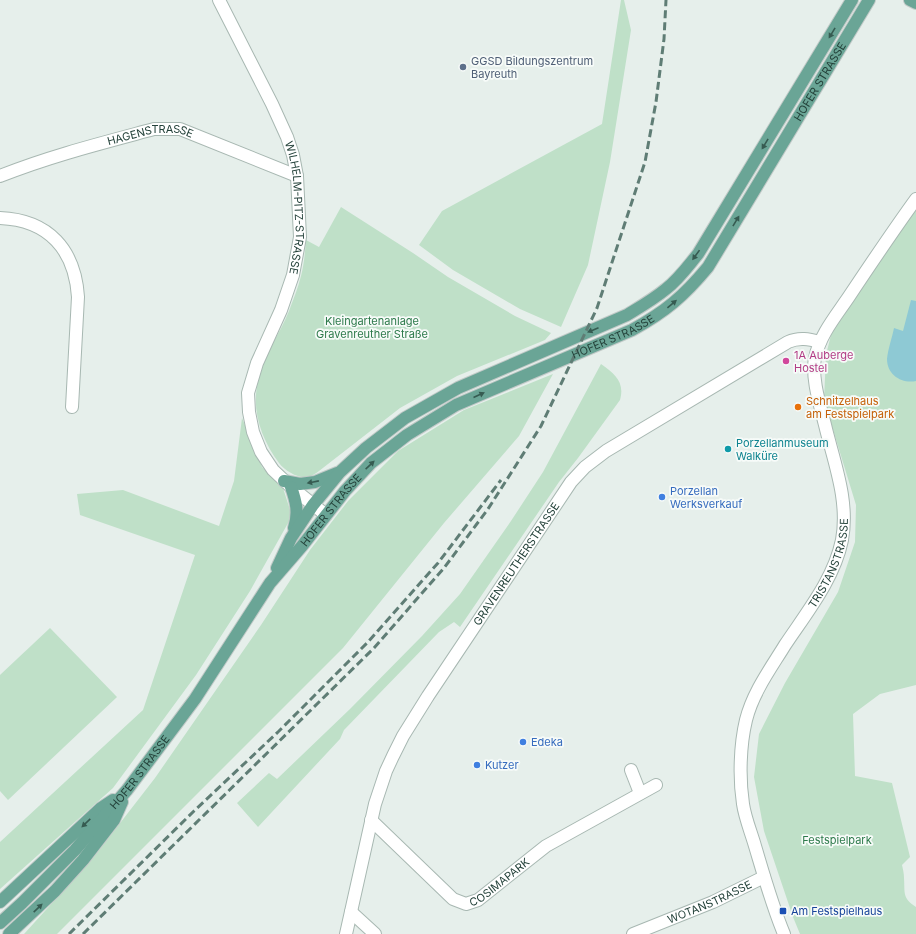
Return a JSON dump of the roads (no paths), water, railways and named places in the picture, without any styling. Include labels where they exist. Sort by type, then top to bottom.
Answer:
[{"type":"main road","name":"HOFER STRASSE","points":[[0,923],[22,903],[74,850],[127,790],[195,699],[270,583],[291,538],[313,505],[340,472],[366,448],[405,418],[458,388],[627,315],[668,288],[684,272],[698,254],[852,0]]},
{"type":"main road","points":[[910,0],[916,2]]},
{"type":"main road","name":"HOFER STRASSE","points":[[270,583],[302,546],[344,491],[371,464],[407,435],[456,405],[632,330],[658,315],[691,288],[708,267],[869,2]]},
{"type":"main road","points":[[291,538],[296,523],[297,511],[296,501],[287,484],[315,482],[329,478],[340,472]]},
{"type":"main road","points":[[0,902],[101,808],[127,790]]},
{"type":"main road","points":[[9,934],[56,891],[84,860],[114,820],[127,790]]},
{"type":"street","name":"WILHELM-PITZ-STRASSE","points":[[219,0],[272,104],[287,137],[293,155],[297,176],[300,236],[293,275],[281,310],[257,363],[248,394],[249,412],[253,432],[261,452],[273,470],[287,484],[326,515]]},
{"type":"street","name":"HAGENSTRASSE","points":[[0,176],[25,166],[80,149],[154,129],[167,128],[180,129],[297,176]]},
{"type":"street","name":"TRISTANSTRASSE","points":[[784,934],[764,877],[743,806],[741,790],[742,756],[746,719],[761,684],[828,579],[837,560],[843,535],[844,514],[842,494],[819,403],[814,372],[815,359],[820,342],[831,322],[885,241],[916,199]]},
{"type":"street","points":[[0,218],[22,221],[40,228],[61,245],[74,270],[77,281],[78,297],[72,407]]},
{"type":"street","name":"GRAVENREUTHERSTRASSE","points":[[346,934],[371,820],[386,771],[404,736],[428,696],[571,482],[593,460],[606,451],[788,342],[803,338],[820,342]]},
{"type":"street","points":[[631,770],[640,793]]},
{"type":"street","name":"COSIMAPARK","points":[[371,820],[453,899],[466,904],[478,900],[546,846],[656,785]]},
{"type":"street","name":"WOTANSTRASSE","points":[[633,934],[713,902],[764,877]]},
{"type":"street","points":[[351,912],[375,934]]},
{"type":"water","points":[[911,300],[916,301],[916,381],[911,382],[901,380],[892,374],[887,359],[894,328],[903,331]]},
{"type":"railway","points":[[83,934],[374,648],[444,568],[488,509],[541,426],[597,308],[645,162],[656,102],[664,39],[666,0]]},
{"type":"railway","points":[[69,934],[194,811],[279,731],[367,643],[438,563],[501,480]]},
{"type":"place","name":"GGSD Bildungszentrum Bayreuth","points":[[463,67]]},
{"type":"place","name":"1A Auberge Hostel","points":[[786,361]]},
{"type":"place","name":"Schnitzelhaus am Festspielpark","points":[[798,407]]},
{"type":"place","name":"Porzellanmuseum Walküre","points":[[728,449]]},
{"type":"place","name":"Porzellan Werksverkauf","points":[[662,497]]},
{"type":"place","name":"Edeka","points":[[523,742]]},
{"type":"place","name":"Kutzer","points":[[477,765]]},
{"type":"place","name":"Am Festspielhaus","points":[[783,911]]},
{"type":"park label","name":"Kleingartenanlage Gravenreuther Straße","points":[[372,327]]},
{"type":"park label","name":"Festspielpark","points":[[837,840]]}]
